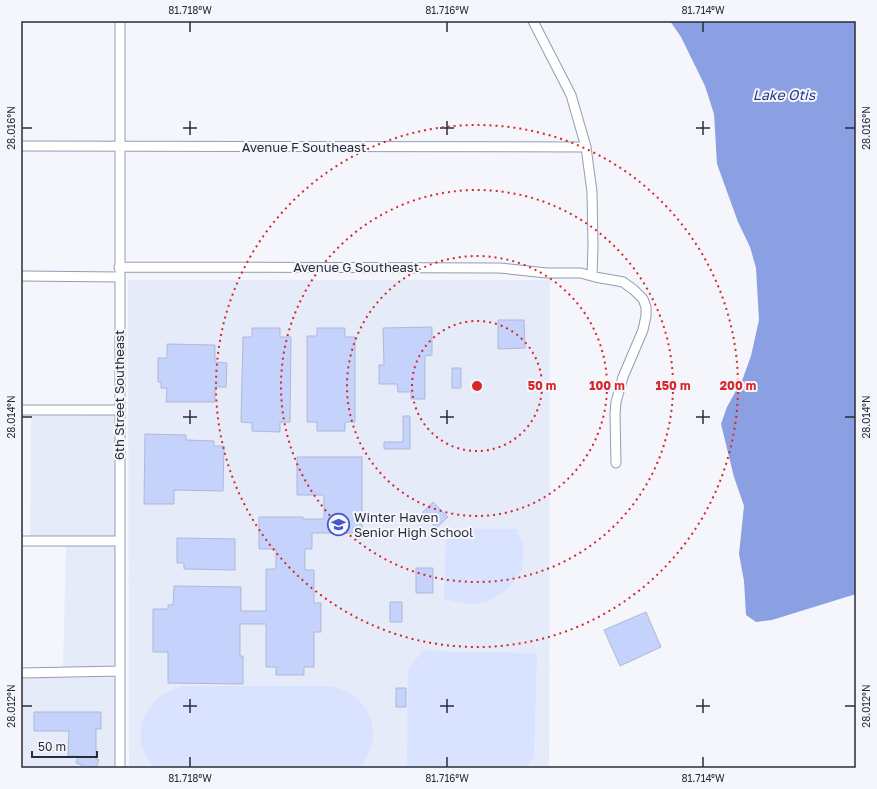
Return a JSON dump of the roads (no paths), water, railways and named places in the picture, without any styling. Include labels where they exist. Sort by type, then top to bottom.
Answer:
[{"type":"street","name":"6th Street Southeast","points":[[120,21],[120,768]]},
{"type":"street","points":[[533,21],[571,95],[586,147],[592,192],[594,246],[592,276]]},
{"type":"street","name":"Avenue F Southeast","points":[[21,146],[586,147]]},
{"type":"street","name":"Avenue G Southeast","points":[[119,267],[474,267],[547,273],[581,273],[623,282],[643,299],[646,307],[646,316],[643,330],[623,377],[616,402],[616,463]]},
{"type":"street","points":[[21,276],[119,277]]},
{"type":"street","points":[[21,410],[120,410]]},
{"type":"street","points":[[21,541],[120,541]]},
{"type":"street","points":[[21,673],[120,671]]},
{"type":"water","name":"Lake Otis","points":[[670,21],[856,21],[856,594],[772,620],[756,622],[746,615],[744,581],[739,554],[744,506],[734,477],[721,424],[727,407],[743,378],[751,356],[759,320],[756,268],[750,247],[738,222],[717,164],[714,114],[705,86],[681,37]]},
{"type":"place","name":"Winter Haven Senior High School","points":[[339,524]]}]
